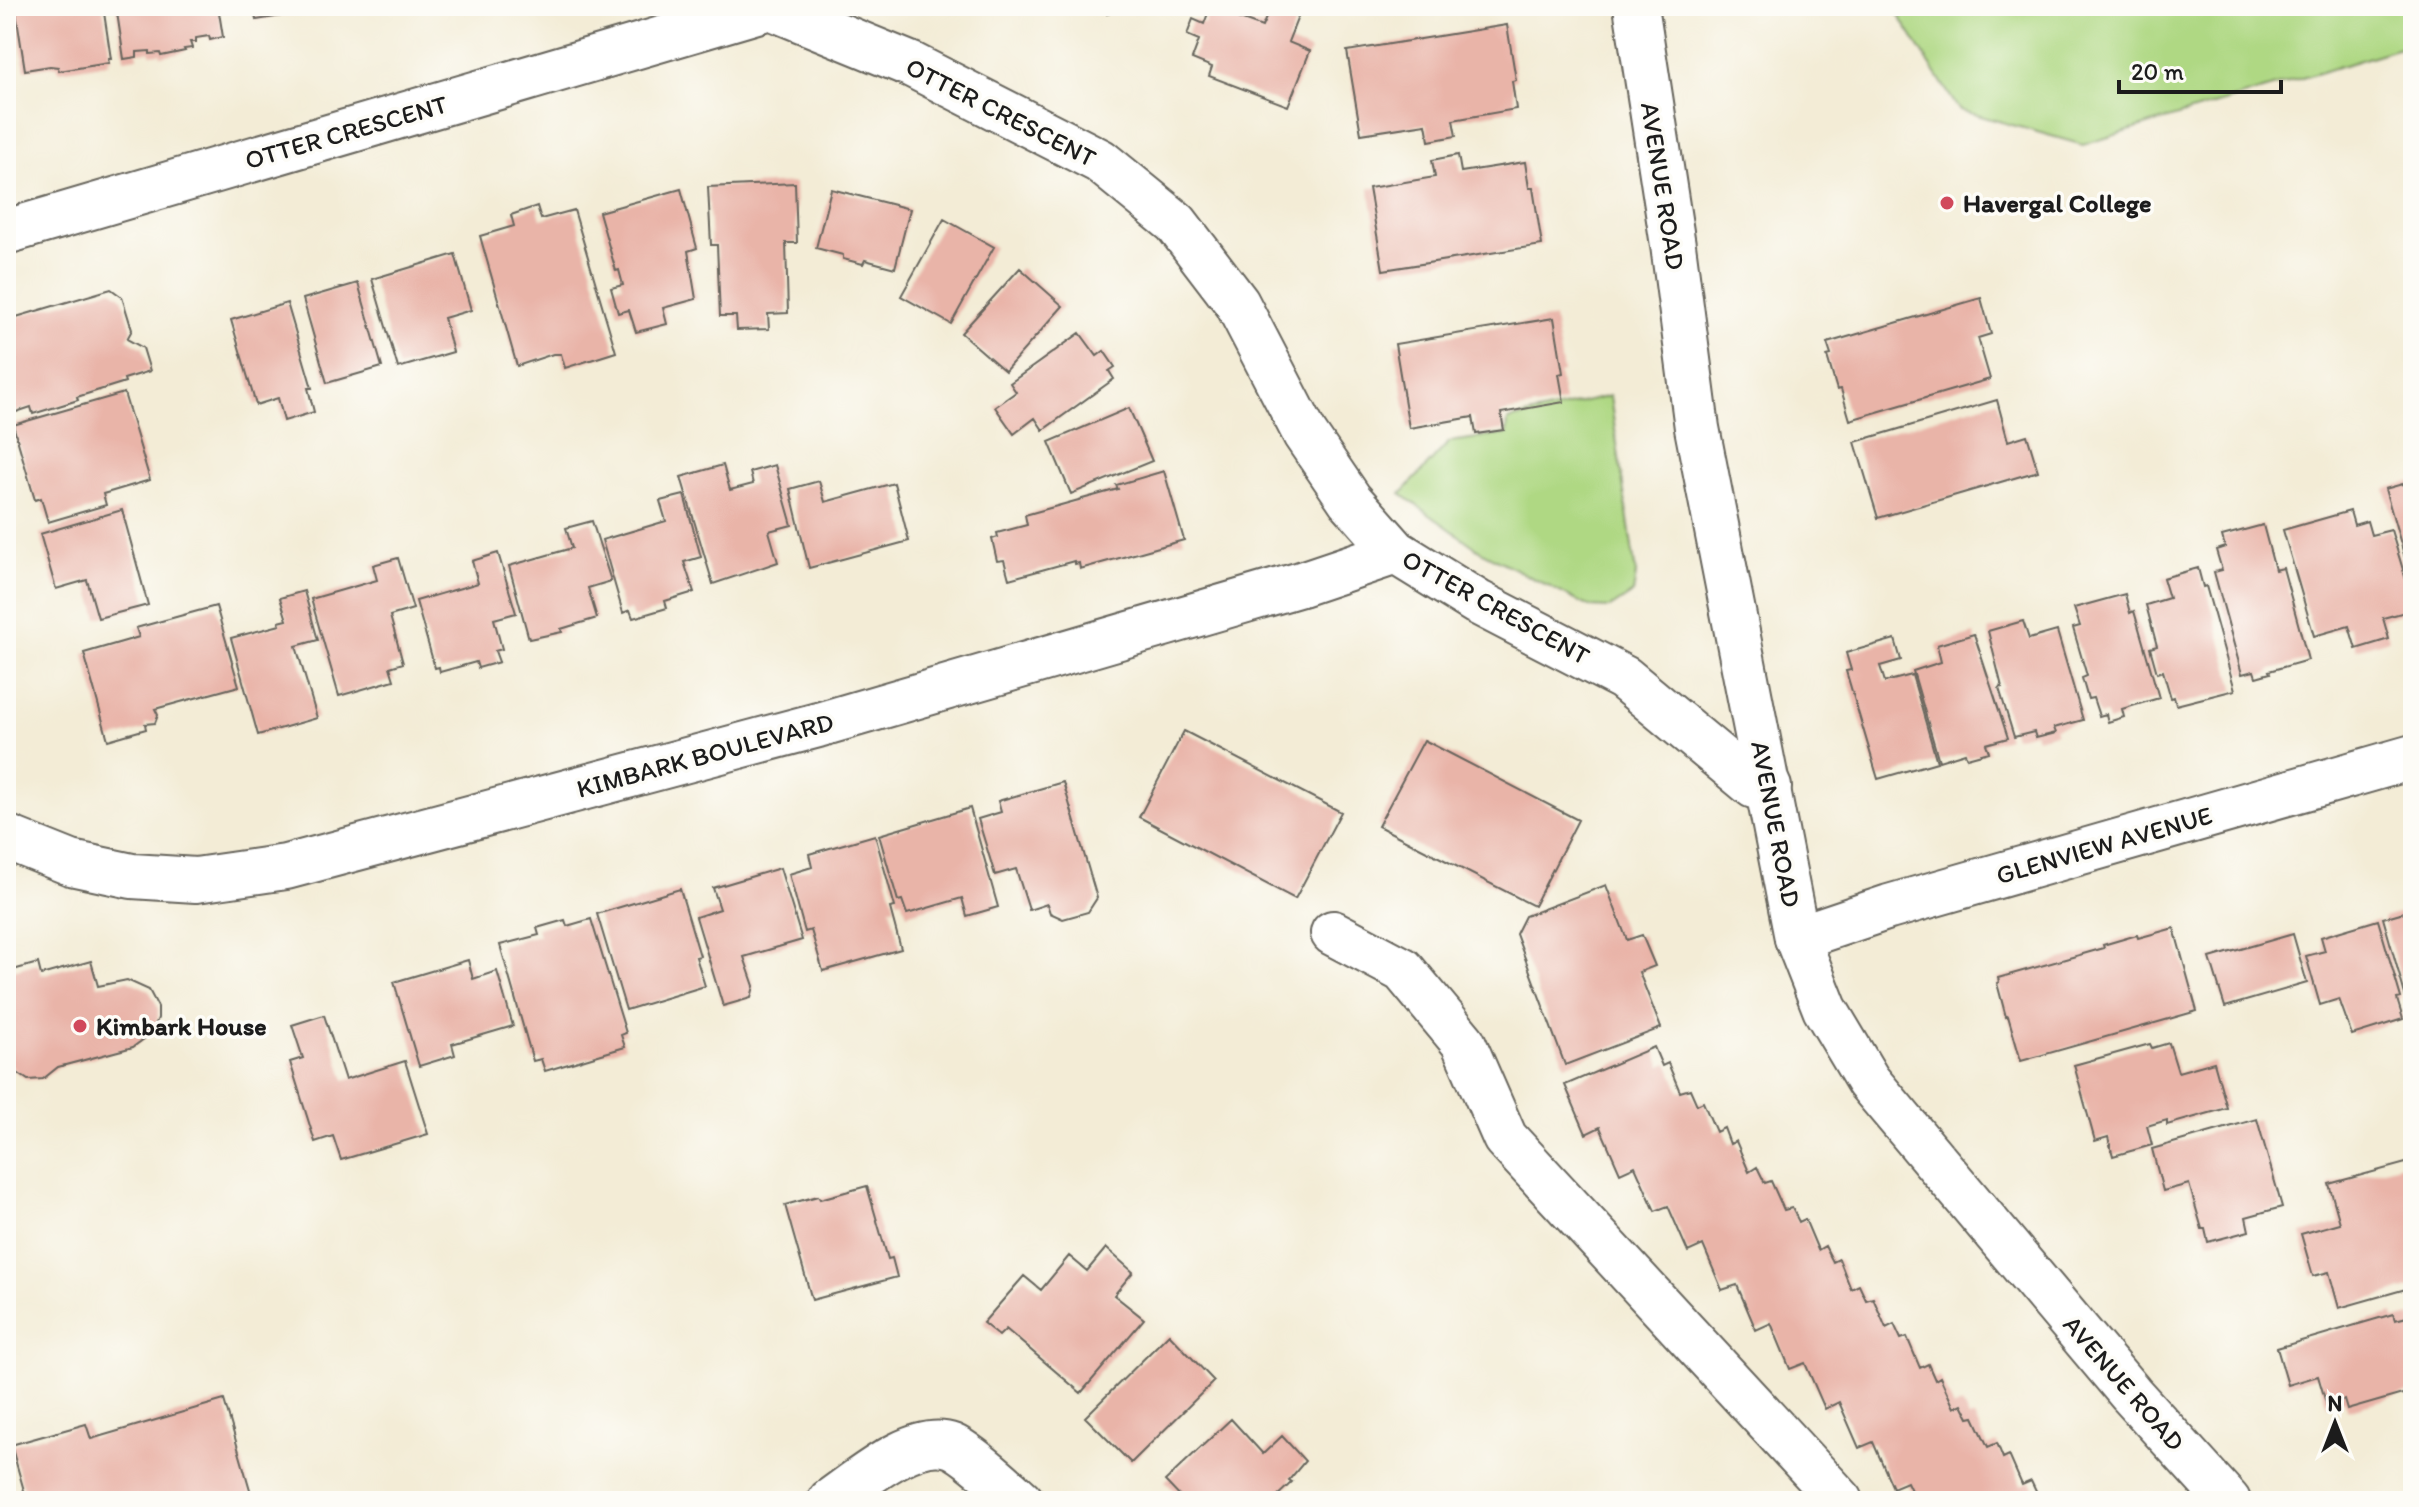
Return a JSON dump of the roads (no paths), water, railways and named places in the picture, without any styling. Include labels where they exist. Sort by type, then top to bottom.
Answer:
[{"type":"street","name":"AVENUE ROAD","points":[[1636,6],[1673,245],[1697,428],[1797,938],[1825,1009],[1868,1081],[2131,1394],[2228,1501]]},
{"type":"street","name":"OTTER CRESCENT","points":[[6,232],[770,7],[912,65],[1100,161],[1176,223],[1237,303],[1305,434],[1342,489],[1396,552],[1477,602],[1624,678],[1754,786],[1769,787]]},
{"type":"street","name":"KIMBARK BOULEVARD","points":[[6,837],[71,863],[132,876],[196,880],[286,867],[818,725],[1301,584],[1396,552]]},
{"type":"street","name":"GLENVIEW AVENUE","points":[[1797,938],[1889,907],[2413,757]]},
{"type":"street","points":[[1333,933],[1403,970],[1463,1042],[1505,1138],[1841,1501]]},
{"type":"street","points":[[830,1501],[888,1462],[916,1447],[931,1445],[952,1446],[1021,1501]]},
{"type":"place","name":"Havergal College","points":[[1947,203]]},
{"type":"place","name":"Kimbark House","points":[[80,1026]]}]
